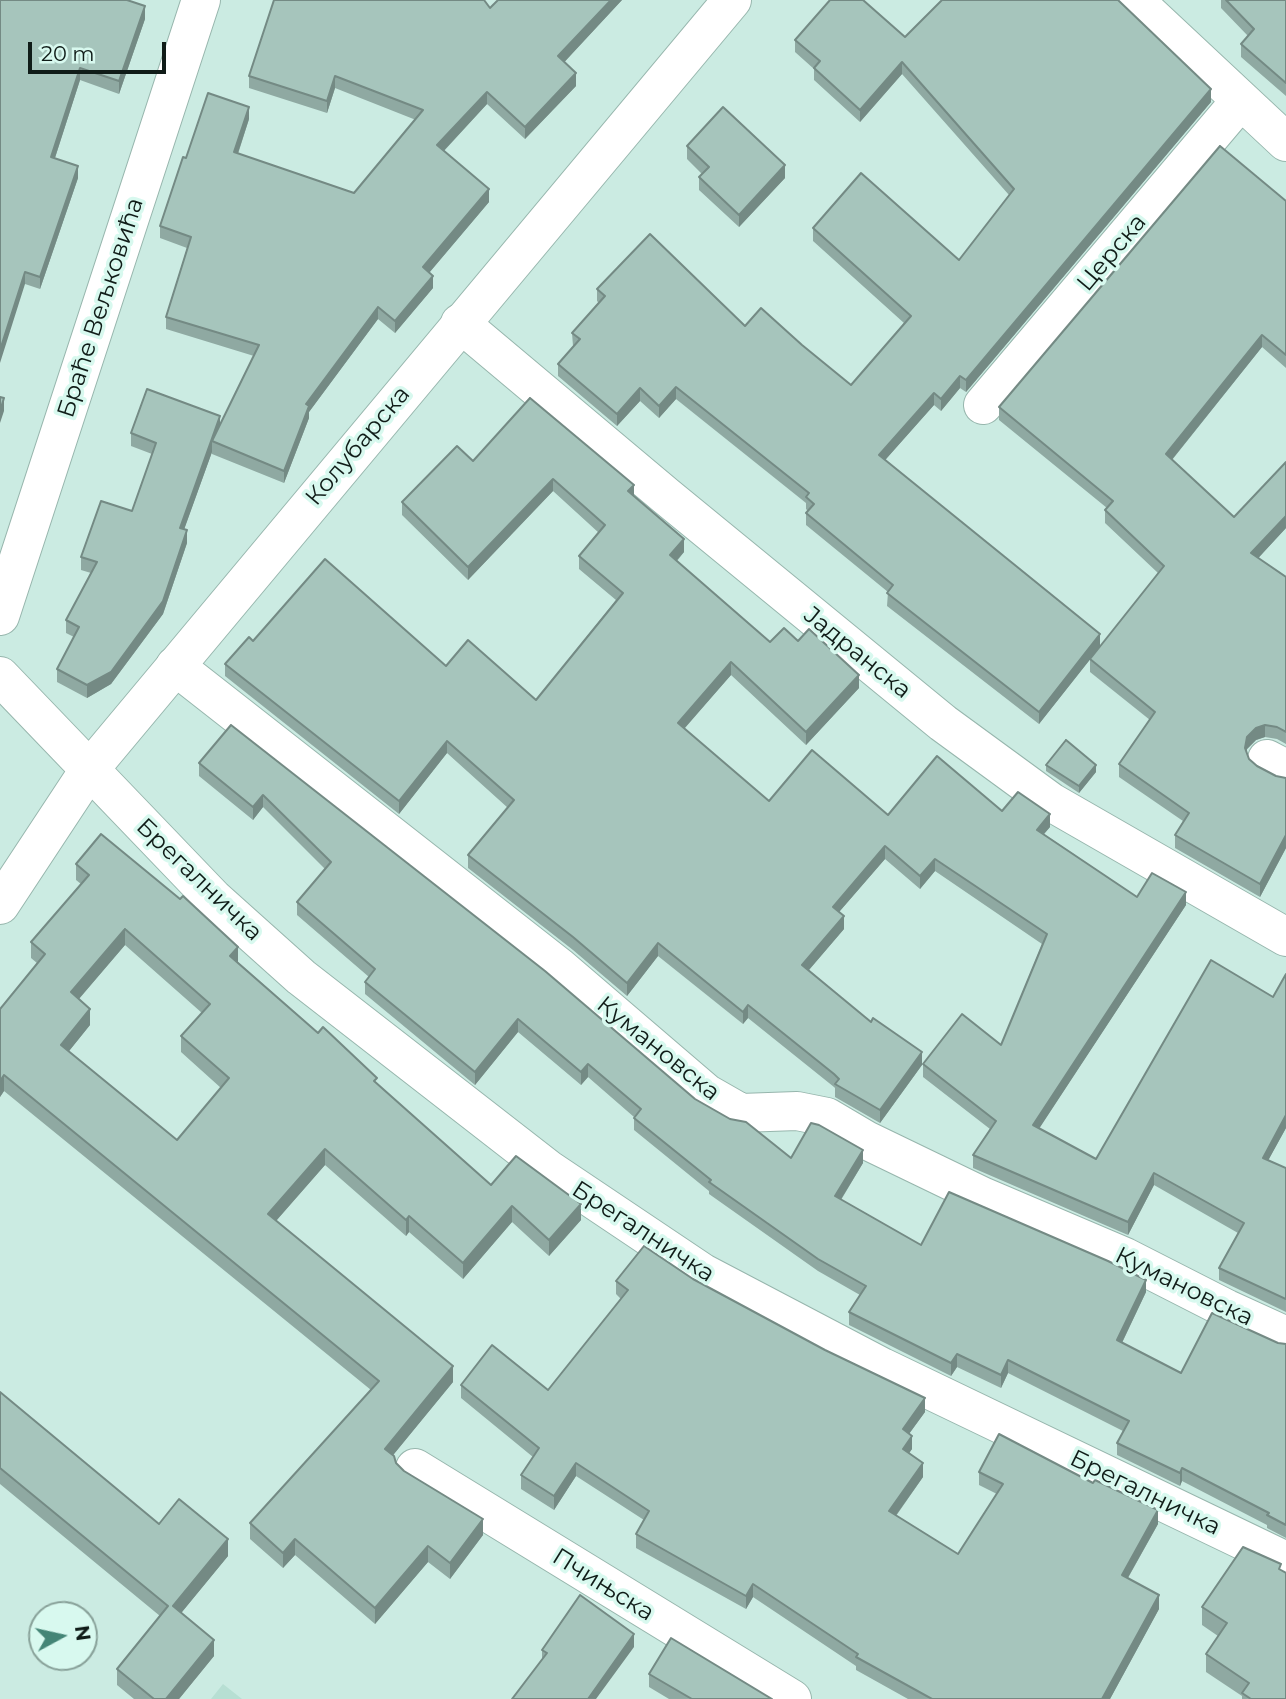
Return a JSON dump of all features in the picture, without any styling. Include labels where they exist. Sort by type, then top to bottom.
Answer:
[{"type":"street","name":"Браће Вељковића","points":[[0,616],[201,0]]},
{"type":"street","name":"Колубарска","points":[[0,905],[89,770],[732,0]]},
{"type":"street","points":[[1134,0],[1286,142]]},
{"type":"street","name":"Церска","points":[[983,405],[1241,100]]},
{"type":"street","name":"Јадранска","points":[[460,323],[943,723],[1051,802],[1286,936]]},
{"type":"street","name":"Кумановска","points":[[175,666],[559,967],[706,1093],[741,1113],[797,1111],[827,1117],[866,1140],[972,1191],[1125,1257],[1286,1336]]},
{"type":"street","name":"Брегалничка","points":[[0,676],[214,899],[300,976],[548,1169],[703,1273],[882,1367],[1286,1561]]},
{"type":"street","name":"Пчињска","points":[[415,1468],[792,1699]]},
{"type":"shaded area","points":[[223,1684],[242,1699],[211,1699]]},
{"type":"building","points":[[0,0],[127,0],[145,6],[119,81],[80,68],[51,157],[78,166],[40,277],[25,272],[0,350]]},
{"type":"building","points":[[274,0],[484,0],[490,8],[498,0],[611,0],[558,56],[576,73],[525,127],[487,92],[437,145],[489,189],[423,267],[433,276],[395,321],[378,307],[306,404],[309,406],[284,471],[212,441],[259,345],[166,317],[191,237],[160,226],[183,157],[186,158],[208,93],[249,107],[234,152],[354,193],[423,110],[335,76],[327,101],[249,76]]},
{"type":"building","points":[[830,0],[863,0],[905,37],[942,0],[1118,0],[1211,89],[966,380],[960,376],[941,399],[934,393],[879,455],[1100,634],[1039,712],[887,593],[893,585],[806,513],[814,504],[806,497],[809,493],[676,387],[659,406],[640,388],[617,414],[558,364],[580,339],[572,333],[605,296],[597,289],[650,234],[745,326],[761,308],[851,385],[911,316],[813,228],[861,173],[959,260],[1014,189],[902,62],[860,110],[814,68],[820,61],[795,40]]},
{"type":"building","points":[[1226,0],[1286,0],[1286,83],[1241,44],[1254,29]]},
{"type":"building","points":[[723,107],[785,165],[739,215],[699,177],[709,167],[687,146]]},
{"type":"building","points":[[1220,146],[1286,201],[1286,355],[1262,335],[1166,454],[1234,517],[1286,462],[1286,516],[1251,553],[1286,577],[1286,732],[1265,725],[1256,728],[1247,737],[1245,748],[1249,759],[1257,766],[1286,778],[1286,835],[1260,884],[1175,835],[1189,813],[1119,764],[1155,712],[1090,659],[1164,566],[1105,510],[1113,501],[999,407]]},
{"type":"building","points":[[147,389],[220,416],[180,528],[187,530],[163,601],[111,672],[87,685],[57,669],[79,627],[66,620],[97,562],[81,557],[101,501],[132,511],[156,443],[131,433]]},
{"type":"building","points":[[530,398],[634,485],[628,491],[684,539],[670,555],[770,642],[784,628],[798,641],[809,629],[859,675],[806,732],[731,662],[678,723],[769,801],[812,750],[888,815],[937,756],[1002,811],[1018,792],[1050,814],[1037,830],[1137,897],[1152,873],[1186,892],[1033,1125],[1096,1159],[1211,960],[1273,997],[1286,974],[1286,1115],[1263,1158],[1286,1168],[1286,1299],[1219,1268],[1244,1223],[1154,1173],[1128,1222],[973,1155],[996,1121],[923,1064],[962,1014],[1001,1045],[1047,934],[935,859],[920,876],[885,846],[833,907],[844,916],[802,965],[871,1022],[873,1018],[922,1052],[880,1110],[835,1084],[839,1079],[834,1074],[748,1005],[743,1012],[658,943],[627,983],[468,855],[514,800],[447,741],[399,801],[225,664],[249,637],[253,641],[325,559],[446,666],[468,640],[536,700],[623,593],[579,556],[605,525],[553,479],[468,567],[402,502],[457,446],[473,461]]},
{"type":"building","points":[[231,725],[545,971],[695,1099],[730,1119],[746,1122],[791,1158],[811,1123],[863,1150],[835,1196],[921,1245],[949,1192],[1146,1280],[1117,1340],[1181,1373],[1212,1313],[1278,1343],[1286,1344],[1286,1525],[1267,1515],[1269,1513],[1182,1468],[1180,1473],[1117,1443],[1129,1421],[1008,1360],[1001,1375],[957,1354],[951,1363],[849,1312],[866,1286],[818,1259],[709,1182],[711,1180],[634,1118],[641,1109],[588,1064],[581,1072],[518,1019],[475,1072],[365,982],[375,969],[297,902],[331,862],[263,795],[253,807],[199,763]]},
{"type":"building","points":[[1066,740],[1096,765],[1079,786],[1046,765]]},
{"type":"building","points":[[101,834],[180,899],[183,896],[238,947],[230,956],[318,1033],[323,1027],[377,1078],[374,1081],[491,1185],[516,1156],[581,1204],[549,1240],[512,1206],[463,1263],[409,1216],[406,1220],[325,1149],[268,1214],[453,1366],[385,1449],[394,1456],[396,1463],[404,1471],[483,1519],[450,1563],[428,1546],[375,1608],[295,1539],[283,1553],[250,1523],[379,1381],[4,1075],[0,1081],[0,1009],[45,954],[31,942],[89,875],[76,864]],"holes":[[[125,929],[210,1004],[181,1036],[229,1078],[177,1140],[61,1045],[90,1009],[71,992]]]},
{"type":"building","points":[[644,1246],[693,1279],[825,1350],[925,1398],[903,1429],[912,1436],[903,1449],[923,1463],[889,1511],[958,1554],[1003,1484],[979,1472],[999,1434],[1093,1483],[1095,1480],[1158,1510],[1122,1575],[1159,1595],[1102,1699],[932,1699],[856,1657],[858,1654],[753,1584],[746,1596],[636,1534],[649,1511],[576,1463],[554,1496],[521,1475],[539,1448],[461,1385],[492,1345],[548,1390],[628,1290],[616,1281]]},
{"type":"building","points":[[0,1392],[159,1524],[179,1499],[228,1539],[173,1606],[214,1640],[166,1699],[154,1699],[117,1669],[168,1606],[0,1468]]},
{"type":"building","points":[[1243,1547],[1281,1564],[1279,1569],[1286,1573],[1286,1699],[1251,1699],[1242,1693],[1249,1683],[1206,1654],[1227,1623],[1202,1607]]},
{"type":"building","points":[[580,1595],[634,1634],[588,1699],[512,1699],[547,1653],[542,1650]]},
{"type":"building","points":[[671,1638],[772,1699],[692,1699],[649,1674]]}]
